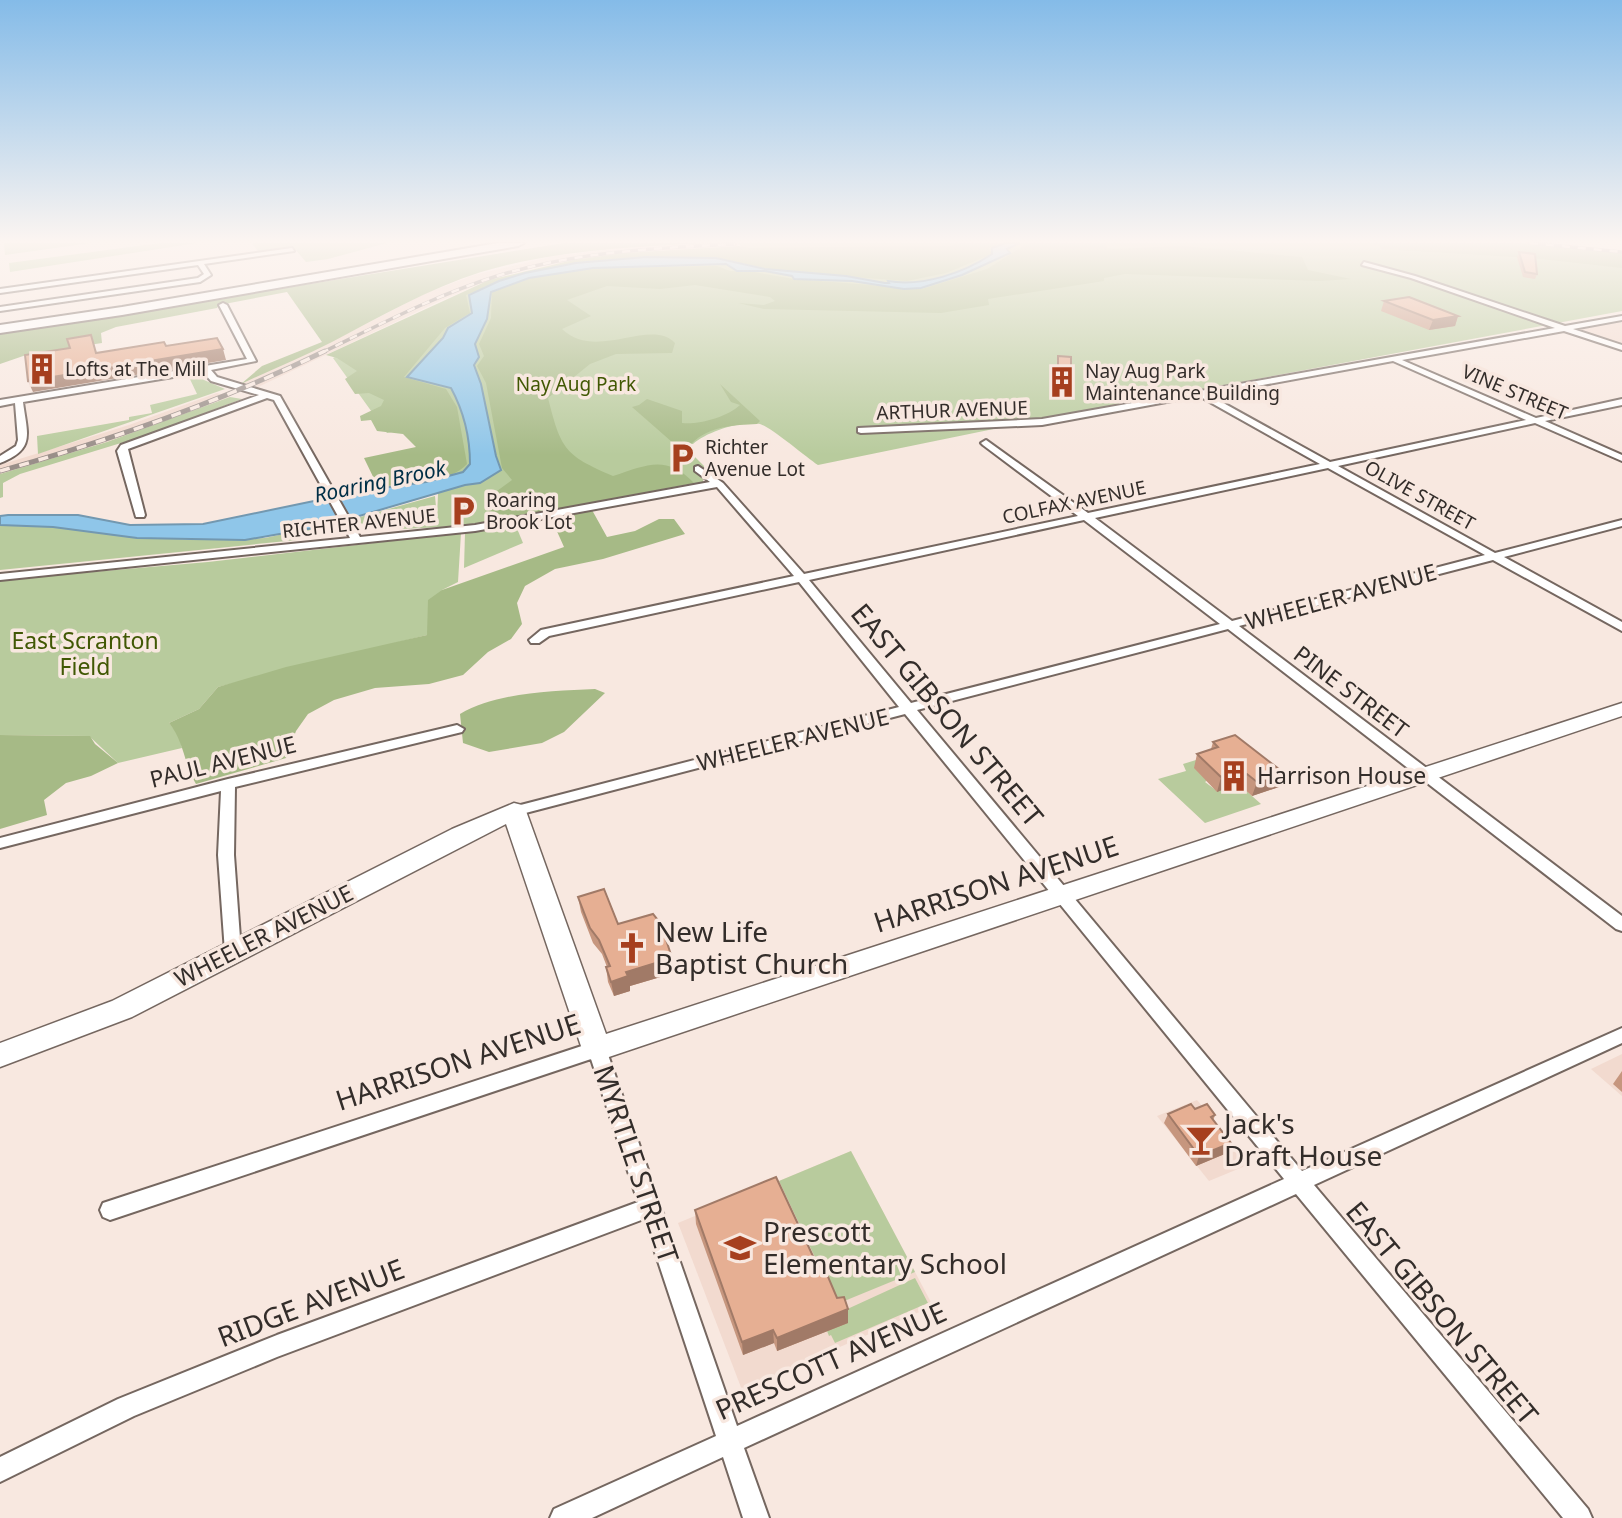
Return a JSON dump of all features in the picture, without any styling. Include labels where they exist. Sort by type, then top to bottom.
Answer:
[{"type":"highway","points":[[0,321],[51,314]]},
{"type":"highway","points":[[0,329],[103,314]]},
{"type":"main road","name":"HARRISON AVENUE","points":[[597,1049],[1622,709]]},
{"type":"main road","name":"WHEELER AVENUE","points":[[0,1055],[97,1020],[461,835],[514,811]]},
{"type":"main road","name":"MYRTLE STREET","points":[[514,811],[597,1049]]},
{"type":"street","points":[[0,403],[253,361],[228,314]]},
{"type":"street","points":[[1521,314],[1622,348]]},
{"type":"street","name":"ARTHUR AVENUE","points":[[861,430],[1042,422],[1622,318]]},
{"type":"street","name":"VINE STREET","points":[[1395,359],[1622,458]]},
{"type":"street","points":[[205,369],[214,379],[277,398],[357,541]]},
{"type":"street","name":"OLIVE STREET","points":[[1201,394],[1622,628]]},
{"type":"street","points":[[140,515],[122,451],[124,447],[267,395]]},
{"type":"street","points":[[4,458],[20,448],[23,440],[19,400]]},
{"type":"street","name":"COLFAX AVENUE","points":[[535,640],[545,633],[1622,402]]},
{"type":"street","name":"PINE STREET","points":[[986,443],[1622,925]]},
{"type":"street","name":"EAST GIBSON STREET","points":[[698,469],[718,484],[802,579],[1298,1182],[1579,1518]]},
{"type":"street","name":"RICHTER AVENUE","points":[[0,577],[510,523],[718,484]]},
{"type":"street","name":"WHEELER AVENUE","points":[[514,811],[1622,523]]},
{"type":"street","name":"PAUL AVENUE","points":[[0,843],[457,729]]},
{"type":"street","points":[[228,784],[226,855],[233,952]]},
{"type":"street","name":"PRESCOTT AVENUE","points":[[563,1518],[1622,1035]]},
{"type":"street","name":"MYRTLE STREET","points":[[597,1049],[757,1518]]},
{"type":"street","name":"HARRISON AVENUE","points":[[110,1210],[597,1049]]},
{"type":"street","name":"RIDGE AVENUE","points":[[0,1470],[126,1407],[277,1346],[650,1208]]},
{"type":"shaded area","points":[[386,314],[413,314],[258,387],[241,384]]},
{"type":"shaded area","points":[[1622,319],[1622,346],[1572,328]]},
{"type":"shaded area","points":[[217,393],[230,397],[107,442],[0,474],[0,465],[129,425]]},
{"type":"shaded area","points":[[1622,1054],[1622,1096],[1591,1069]]},
{"type":"shaded area","points":[[1197,1100],[1250,1164],[1209,1181],[1157,1116]]},
{"type":"shaded area","points":[[851,1151],[933,1306],[742,1390],[678,1223]]},
{"type":"green space","points":[[125,314],[186,314],[116,327],[101,333],[102,343],[29,354],[0,364],[0,334]]},
{"type":"green space","points":[[302,314],[385,314],[321,348],[241,384],[262,366],[322,342]]},
{"type":"green space","points":[[415,314],[469,314],[445,328],[404,377],[446,389],[457,407],[467,464],[460,470],[438,479],[378,487],[364,458],[416,447],[403,434],[377,431],[371,420],[361,421],[360,416],[381,406],[384,400],[369,393],[355,394],[345,379],[357,371],[337,358],[326,355]]},
{"type":"green space","name":"Nay Aug Park","points":[[422,314],[1607,314],[1037,420],[818,465],[765,426],[752,423],[734,425],[715,431],[693,444],[682,444],[704,466],[703,483],[577,508],[467,525],[378,527],[353,519],[435,496],[437,518],[438,494],[402,454],[441,447],[424,425],[387,433],[333,358]]},
{"type":"green space","points":[[491,314],[588,314],[591,316],[562,329],[576,338],[591,341],[652,334],[665,336],[675,343],[672,353],[616,354],[590,364],[548,398],[561,440],[574,456],[584,462],[613,476],[646,466],[665,465],[684,474],[694,483],[491,521],[486,499],[512,480],[502,468],[486,383],[477,366],[484,356],[479,344]]},
{"type":"green space","points":[[199,374],[204,380],[225,389],[38,454],[37,436],[129,420],[129,417],[152,413],[150,405],[197,394],[188,375]]},
{"type":"green space","points":[[720,384],[760,421],[757,424],[714,430],[692,443],[672,442],[632,407],[647,399],[682,411],[682,423],[712,419],[740,405],[731,402]]},
{"type":"green space","points":[[230,397],[242,399],[147,435],[20,474],[3,483],[3,497],[0,498],[0,474],[107,442]]},
{"type":"green space","points":[[592,510],[607,537],[635,531],[659,519],[674,519],[685,534],[603,559],[555,569],[525,586],[517,603],[522,624],[511,639],[488,652],[463,675],[429,684],[375,688],[334,700],[308,714],[296,731],[286,758],[196,784],[178,737],[169,723],[199,709],[218,687],[286,667],[427,635],[428,600],[442,590],[564,547],[551,518]]},
{"type":"green space","points":[[0,525],[53,527],[137,538],[215,540],[265,538],[321,526],[326,528],[297,540],[0,570]]},
{"type":"green space","points":[[516,526],[523,543],[464,568],[465,533]]},
{"type":"green space","name":"East Scranton Field","points":[[461,533],[458,582],[442,590],[427,635],[218,687],[199,709],[169,723],[179,735],[182,748],[118,763],[89,736],[0,735],[0,580],[208,562]]},
{"type":"green space","points":[[595,689],[605,693],[564,732],[542,743],[489,752],[463,743],[460,714],[475,707],[526,694]]},
{"type":"green space","points":[[0,735],[90,736],[95,744],[118,763],[91,776],[66,783],[44,800],[47,815],[0,829]]},
{"type":"green space","points":[[1196,760],[1208,780],[1205,782],[1217,791],[1231,786],[1237,790],[1243,788],[1261,804],[1205,823],[1158,779],[1186,771],[1183,764]]},
{"type":"green space","points":[[851,1151],[915,1272],[837,1304],[779,1181]]},
{"type":"green space","points":[[915,1278],[928,1303],[835,1343],[831,1335],[829,1336],[827,1331],[843,1311]]},
{"type":"water","points":[[471,314],[488,314],[475,344],[479,357],[474,365],[501,470],[480,483],[325,526],[245,540],[137,538],[53,527],[0,525],[0,516],[8,515],[78,515],[130,525],[203,524],[367,490],[426,482],[463,472],[470,464],[469,444],[463,415],[451,388],[407,377],[443,338],[448,328]]},
{"type":"building","points":[[1417,314],[1458,316],[1433,320]]},
{"type":"building","points":[[91,335],[96,353],[164,342],[166,346],[217,338],[223,349],[28,381],[25,355],[70,348],[67,339]]},
{"type":"building","points":[[1058,356],[1071,357],[1071,370],[1058,369]]},
{"type":"building","points":[[1235,735],[1284,773],[1257,782],[1247,774],[1241,776],[1237,772],[1221,777],[1197,754],[1218,747],[1213,742]]},
{"type":"building","name":"New Life Baptist Church","points":[[604,889],[618,924],[653,914],[661,924],[672,958],[626,972],[628,976],[611,982],[606,967],[610,966],[599,940],[590,928],[578,897]]},
{"type":"building","name":"Jack's Draft House","points":[[1191,1104],[1195,1109],[1207,1104],[1215,1115],[1211,1117],[1231,1143],[1199,1156],[1168,1114]]},
{"type":"building","name":"Prescott Elementary School","points":[[776,1177],[818,1267],[823,1265],[837,1298],[844,1297],[848,1309],[777,1338],[773,1330],[742,1342],[695,1210]]},
{"type":"railway","points":[[321,353],[402,314]]},
{"type":"railway","points":[[0,471],[83,446],[206,403],[325,351]]},
{"type":"place","name":"Lofts at The Mill","points":[[42,369]]},
{"type":"place","name":"Nay Aug Park Maintenance Building","points":[[1062,382]]},
{"type":"place","name":"Richter Avenue Lot","points":[[682,458]]},
{"type":"place","name":"Roaring Brook Lot","points":[[463,511]]},
{"type":"place","name":"Harrison House","points":[[1234,776]]},
{"type":"place","name":"New Life Baptist Church","points":[[632,948]]},
{"type":"place","name":"Jack's Draft House","points":[[1201,1140]]},
{"type":"place","name":"Prescott Elementary School","points":[[740,1248]]},
{"type":"water label","name":"Roaring Brook","points":[[380,482]]}]
